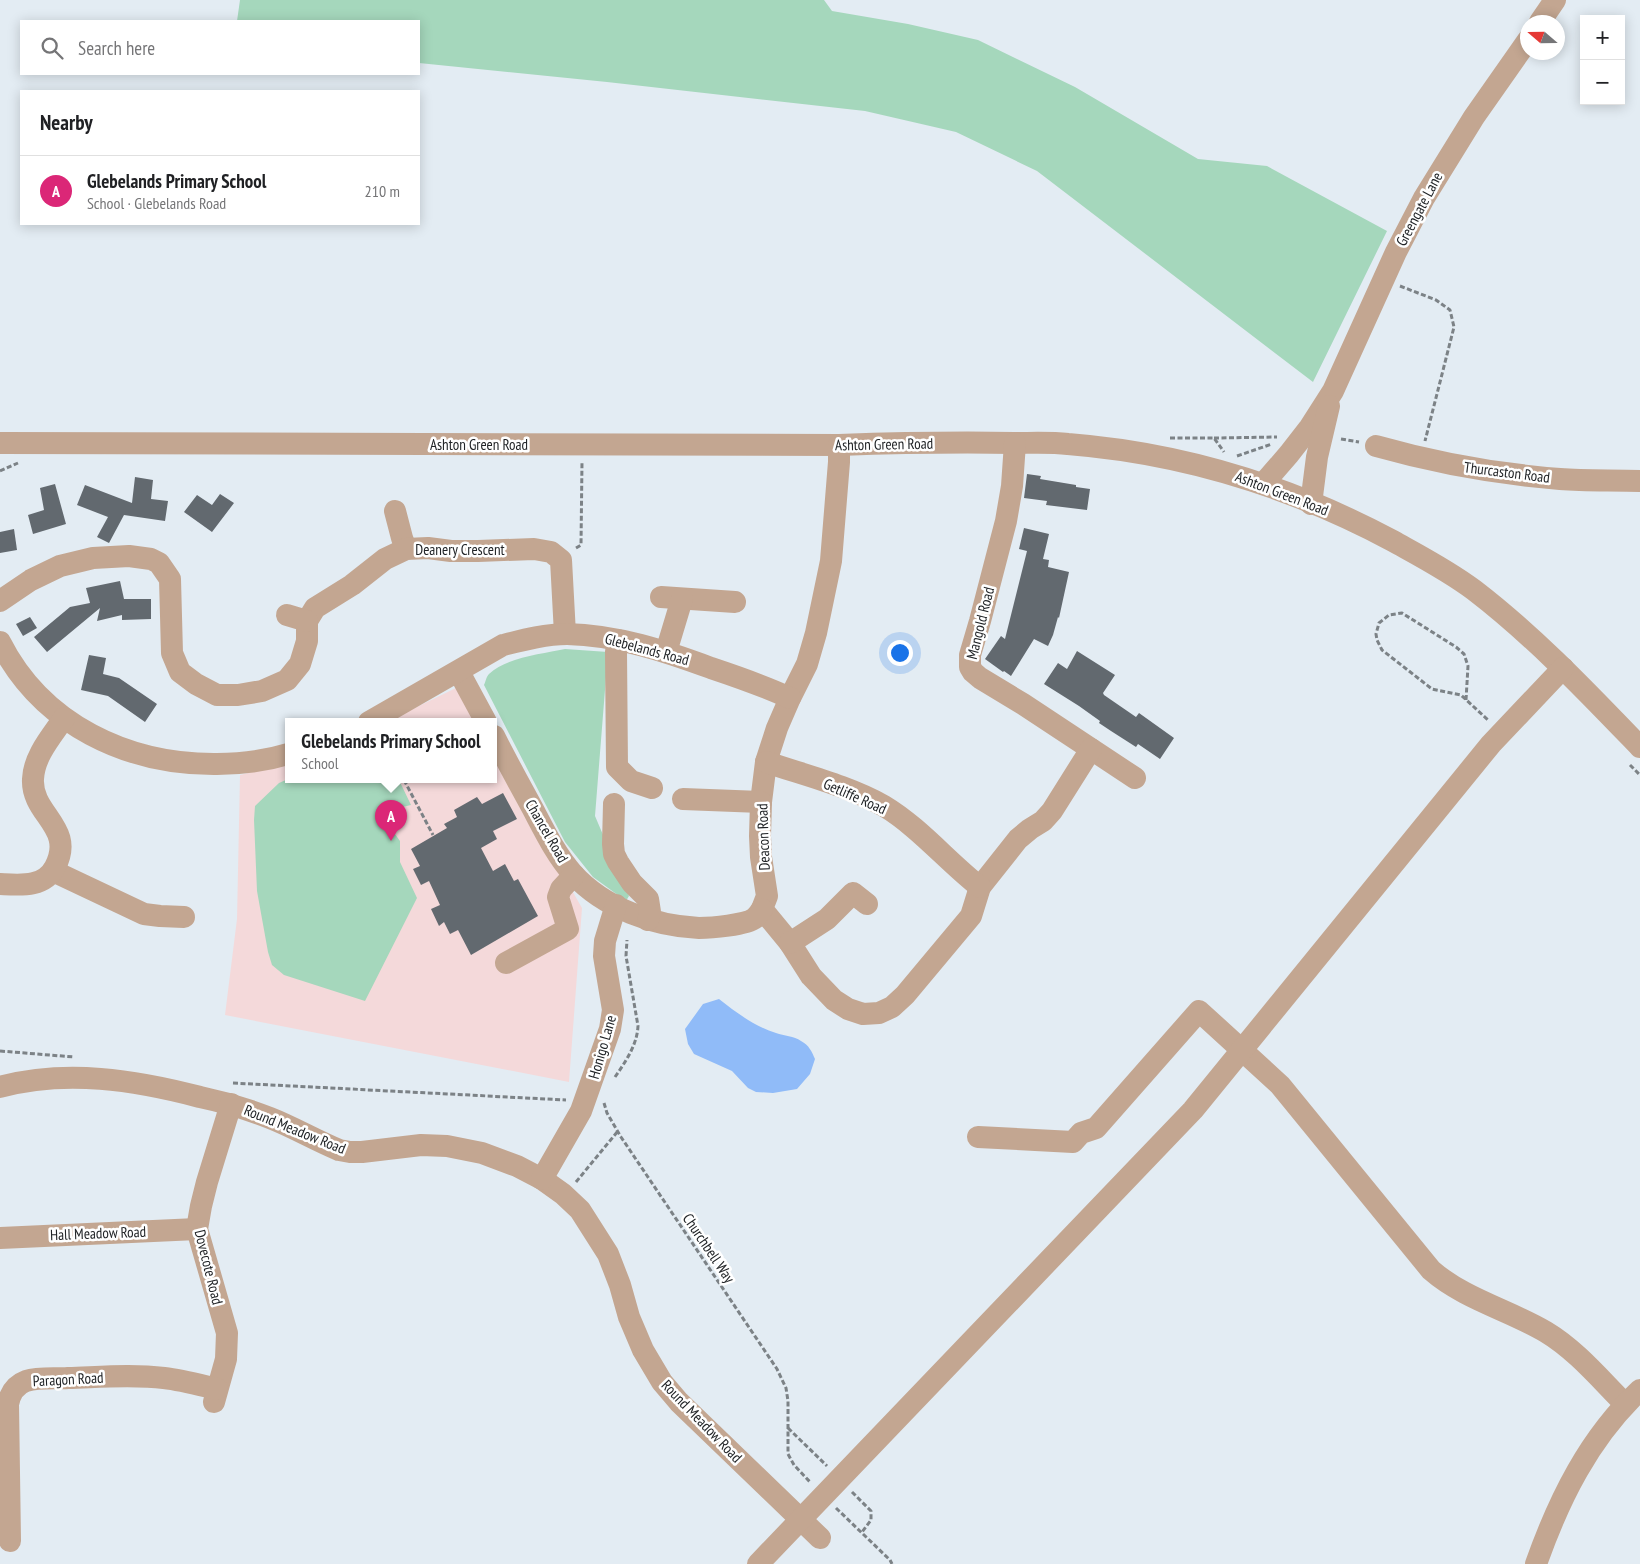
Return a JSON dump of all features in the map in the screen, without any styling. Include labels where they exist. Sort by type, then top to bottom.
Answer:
[{"type":"street","points":[[1545,15],[1556,0]]},
{"type":"street","name":"Greengate Lane","points":[[1263,484],[1305,434],[1333,391],[1383,280],[1439,172],[1474,117],[1520,51]]},
{"type":"street","name":"Greengate Lane","points":[[1311,504],[1317,458],[1333,391]]},
{"type":"street","name":"Ashton Green Road","points":[[0,443],[839,445],[969,442],[1067,444],[1130,451],[1218,470],[1263,484],[1362,525],[1423,558],[1472,589],[1563,668],[1633,754]]},
{"type":"street","name":"Mangold Road","points":[[1015,443],[1012,486],[1005,525],[970,655],[970,664],[973,672],[980,678],[1135,778]]},
{"type":"street","name":"Ashton Green Road","points":[[0,460],[35,444]]},
{"type":"street","name":"Deacon Road","points":[[762,909],[767,896],[761,857],[761,802],[766,762],[777,728],[807,664],[816,633],[829,570],[839,445]]},
{"type":"street","name":"Thurcaston Road","points":[[1376,446],[1420,458],[1481,470],[1561,479],[1640,480]]},
{"type":"street","points":[[395,511],[406,549]]},
{"type":"street","name":"Deanery Crescent","points":[[0,601],[32,580],[60,566],[92,558],[129,556],[151,559],[165,556],[170,579],[172,653],[180,672],[196,684],[217,695],[238,695],[262,691],[287,680],[300,664],[307,641],[297,618],[352,585],[384,558],[406,549],[428,548],[451,551],[478,551],[534,549],[550,552],[561,560]]},
{"type":"street","points":[[561,560],[565,634]]},
{"type":"street","points":[[666,652],[672,598],[735,602]]},
{"type":"street","name":"Glebelands Road","points":[[375,718],[459,672],[482,656],[503,645],[526,639],[565,634],[603,636],[666,652],[767,687],[790,698]]},
{"type":"street","points":[[618,640],[616,652],[617,767],[631,781],[652,788]]},
{"type":"street","points":[[0,642],[24,680],[43,701],[64,718],[96,738],[130,752],[161,760],[198,764],[241,764],[285,755]]},
{"type":"street","points":[[758,1564],[1193,1110],[1501,733],[1563,668]]},
{"type":"street","points":[[459,672],[484,718]]},
{"type":"street","points":[[0,884],[34,884],[46,878],[53,871],[60,854],[61,839],[36,796],[33,780],[37,761],[64,718]]},
{"type":"street","name":"Chancel Road","points":[[497,742],[556,852],[574,875],[594,891],[633,914],[688,927],[705,928],[744,922],[754,918],[762,909]]},
{"type":"street","points":[[762,909],[790,943],[811,976],[834,1000],[848,1009],[863,1014],[879,1013],[892,1007],[905,995],[971,916],[980,887],[1018,840],[1043,821],[1052,811],[1091,749]]},
{"type":"street","name":"Getliffe Road","points":[[766,762],[848,790],[884,806],[923,835],[960,871],[980,887]]},
{"type":"street","points":[[683,799],[761,802]]},
{"type":"street","points":[[614,804],[614,854],[632,883],[648,900],[650,912],[633,914]]},
{"type":"street","points":[[53,871],[144,914],[184,917]]},
{"type":"street","points":[[506,963],[568,929],[558,897],[561,889],[574,875]]},
{"type":"street","points":[[790,943],[828,919],[853,893],[867,904]]},
{"type":"street","name":"Honigo Lane","points":[[542,1179],[581,1111],[596,1099],[613,1010],[604,956],[605,941],[633,914]]},
{"type":"street","points":[[978,1137],[1073,1142],[1081,1133],[1096,1128],[1199,1011],[1280,1085],[1432,1270],[1452,1286],[1545,1332],[1564,1344],[1633,1397],[1603,1430],[1581,1464],[1562,1498],[1536,1564]]},
{"type":"street","name":"Round Meadow Road","points":[[0,1087],[40,1080],[80,1078],[228,1093],[270,1118],[339,1150],[362,1152],[421,1145],[447,1146],[482,1153],[517,1166],[542,1179],[580,1210],[608,1254],[629,1316],[644,1350],[662,1382],[679,1402],[820,1538]]},
{"type":"street","name":"Dovecote Road","points":[[216,1395],[226,1359],[227,1333],[197,1229],[200,1206],[228,1093]]},
{"type":"street","name":"Hall Meadow Road","points":[[0,1238],[197,1229]]},
{"type":"street","name":"Paragon Road","points":[[10,1541],[8,1404],[10,1395],[16,1386],[38,1379],[163,1378],[188,1382],[216,1395]]},
{"type":"path","points":[[1383,280],[1436,300],[1450,310],[1454,327],[1430,427],[1420,458]]},
{"type":"path","points":[[1323,436],[1376,446]]},
{"type":"path","points":[[1214,438],[1283,437]]},
{"type":"path","points":[[561,560],[581,545],[582,444]]},
{"type":"path","points":[[1466,700],[1468,666],[1464,654],[1460,650],[1402,613],[1389,615],[1380,623],[1376,634],[1382,650],[1432,689],[1457,694],[1466,700],[1501,733]]},
{"type":"path","points":[[1633,754],[1640,775]]},
{"type":"path","points":[[406,783],[433,834]]},
{"type":"path","points":[[613,1079],[630,1054],[638,1032],[626,950],[633,914]]},
{"type":"path","points":[[0,1051],[83,1059]]},
{"type":"path","points":[[228,1093],[596,1099]]},
{"type":"path","name":"Churchbell Way","points":[[596,1099],[604,1102],[607,1113],[618,1131],[777,1369],[786,1388],[788,1401],[788,1454],[794,1465],[822,1496],[892,1564]]},
{"type":"path","points":[[565,1196],[618,1131]]},
{"type":"shaded area","points":[[456,688],[474,718],[394,718]]},
{"type":"shaded area","points":[[497,759],[582,908],[569,1082],[225,1015],[237,919],[240,775],[285,764],[285,783],[497,783]]},
{"type":"green space","points":[[240,0],[824,0],[832,11],[908,24],[978,40],[1075,87],[1198,159],[1267,166],[1387,231],[1313,382],[1037,171],[956,132],[865,111],[420,63],[420,20],[237,20]]},
{"type":"green space","points":[[565,649],[608,652],[595,816],[629,896],[626,901],[593,877],[565,842],[484,685],[489,674],[505,664],[525,657]]},
{"type":"green space","points":[[285,780],[285,783],[400,783],[411,805],[398,808],[392,830],[400,841],[400,862],[417,898],[365,1001],[284,975],[272,965],[257,891],[254,820],[255,806],[279,783]]},
{"type":"water","points":[[719,999],[753,1023],[779,1034],[798,1039],[808,1047],[815,1059],[810,1074],[797,1089],[773,1093],[756,1092],[748,1088],[732,1071],[694,1054],[688,1044],[685,1029],[703,1004]]},
{"type":"building","points":[[1027,474],[1041,476],[1040,479],[1090,489],[1087,510],[1046,505],[1047,501],[1024,498]]},
{"type":"building","points":[[135,477],[153,480],[151,499],[168,501],[165,521],[124,515],[109,543],[97,537],[108,517],[77,505],[85,485],[132,503]]},
{"type":"building","points":[[55,484],[66,524],[33,534],[28,515],[44,510],[40,488]]},
{"type":"building","points":[[220,494],[234,503],[212,532],[184,512],[197,495],[212,505]]},
{"type":"building","points":[[1024,528],[1049,534],[1043,559],[1049,560],[1048,567],[1069,572],[1059,618],[1048,646],[1034,639],[1011,676],[985,659],[1001,636],[1005,639],[1027,551],[1019,549]]},
{"type":"building","points":[[14,529],[17,550],[0,553],[0,532]]},
{"type":"building","points":[[120,581],[124,599],[151,599],[151,619],[122,620],[122,615],[97,621],[100,608],[47,652],[34,637],[70,607],[90,603],[86,588]]},
{"type":"building","points":[[30,617],[37,628],[23,636],[16,624]]},
{"type":"building","points":[[1077,651],[1115,675],[1103,693],[1104,695],[1136,717],[1139,713],[1174,738],[1160,759],[1138,744],[1136,747],[1111,731],[1079,706],[1044,684],[1058,663],[1067,669]]},
{"type":"building","points":[[89,655],[106,658],[103,674],[119,678],[157,704],[145,722],[108,696],[81,690]]},
{"type":"building","points":[[503,793],[517,819],[493,831],[497,839],[481,848],[493,871],[505,864],[514,881],[518,879],[538,916],[471,955],[458,930],[450,934],[444,922],[439,926],[431,909],[440,905],[429,881],[421,885],[413,869],[420,866],[411,849],[447,828],[444,824],[457,817],[454,810],[477,797],[482,804]]},
{"type":"place","name":"Glebelands Primary School","points":[[391,841]]}]
